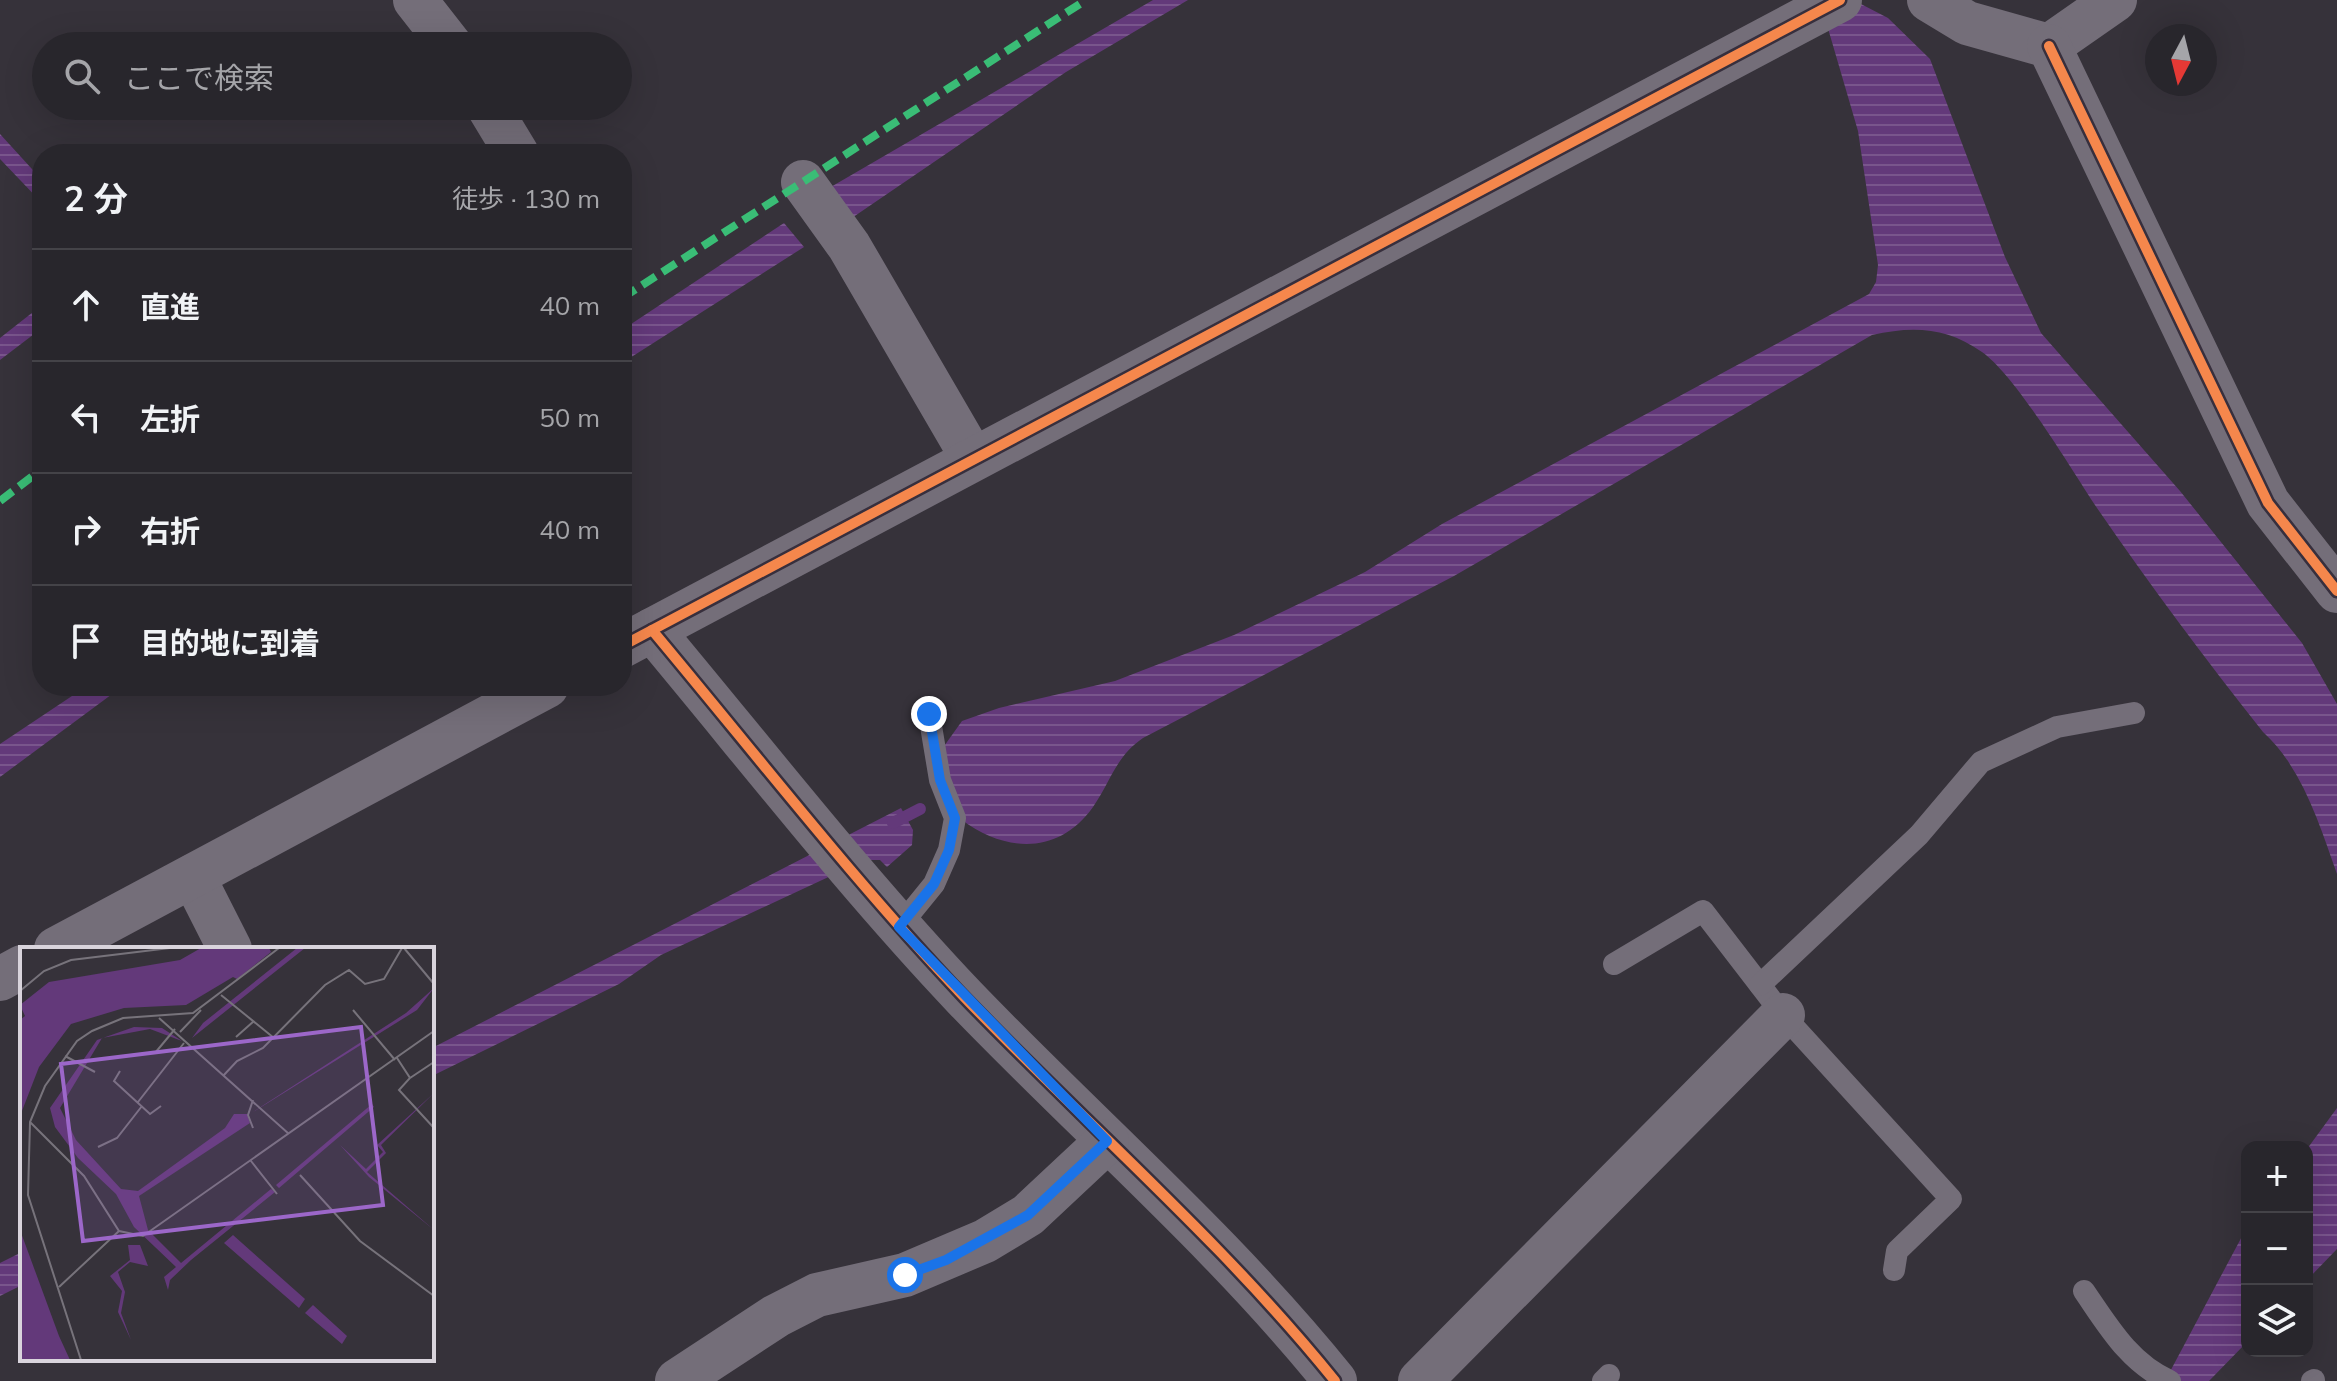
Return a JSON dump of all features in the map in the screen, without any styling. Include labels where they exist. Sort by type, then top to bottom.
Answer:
[{"type":"street","points":[[415,0],[440,32]]},
{"type":"street","points":[[1929,0],[1967,23],[2049,46],[2268,503],[2337,591]]},
{"type":"street","points":[[2049,46],[2115,0]]},
{"type":"street","points":[[1335,1381],[1245,1278],[899,927],[867,892],[824,835],[637,638],[1826,7]]},
{"type":"street","points":[[496,120],[511,144]]},
{"type":"street","points":[[810,192],[849,246],[973,459]]},
{"type":"street","points":[[60,947],[528,696]]},
{"type":"street","points":[[193,876],[229,947]]},
{"type":"street","points":[[0,979],[20,968]]},
{"type":"street","points":[[1420,1381],[1772,1000]]},
{"type":"street","points":[[680,1380],[776,1316],[817,1295],[905,1275],[985,1241],[1028,1215],[1107,1141]]},
{"type":"lane","points":[[1772,1000],[1981,762],[2057,727],[2134,713]]},
{"type":"lane","points":[[899,927],[934,884],[949,850],[955,818],[940,780],[929,714]]},
{"type":"lane","points":[[1614,964],[1703,911],[1772,1000],[1951,1199],[1897,1251],[1894,1270]]},
{"type":"lane","points":[[2084,1291],[2114,1336],[2150,1372],[2170,1381]]},
{"type":"shaded area","points":[[1153,0],[1188,0],[1066,72],[843,224],[817,195]]},
{"type":"shaded area","points":[[1859,3],[1888,18],[1930,59],[2005,257],[2041,333],[2180,491],[2302,643],[2337,704],[2337,874],[2308,798],[2289,762],[2241,705],[2158,593],[2011,381],[1996,364],[1969,344],[1942,333],[1915,330],[1872,335],[1454,576],[1143,738],[1120,761],[1093,807],[1064,834],[1048,841],[1013,843],[979,831],[962,820],[942,749],[962,721],[999,708],[1115,681],[1234,635],[1365,572],[1442,524],[1869,294],[1876,282],[1878,265],[1858,131],[1827,25]]},
{"type":"shaded area","points":[[0,134],[32,169],[32,193],[0,159]]},
{"type":"shaded area","points":[[784,223],[804,247],[632,357],[632,323]]},
{"type":"shaded area","points":[[32,313],[32,336],[0,360],[0,338]]},
{"type":"shaded area","points":[[72,696],[109,696],[0,777],[0,744]]},
{"type":"shaded area","points":[[901,808],[913,830],[912,845],[887,867],[880,860],[865,860],[661,955],[619,984],[434,1075],[434,1047]]},
{"type":"shaded area","points":[[2337,1108],[2337,1249],[2313,1274],[2313,1141]]},
{"type":"shaded area","points":[[2241,1238],[2241,1348],[2209,1381],[2165,1381]]},
{"type":"shaded area","points":[[20,1253],[20,1286],[0,1296],[0,1263]]},
{"type":"waterway","points":[[893,823],[920,809]]},
{"type":"marked path","points":[[632,292],[1086,0]]},
{"type":"marked path","points":[[0,501],[32,477]]},
{"type":"cycle path","points":[[632,641],[1840,0]]},
{"type":"cycle path","points":[[2049,46],[2268,503],[2337,591]]},
{"type":"cycle path","points":[[652,630],[844,863],[924,954],[1012,1046],[1202,1233],[1335,1381]]},
{"type":"route","points":[[905,1275],[985,1241],[1028,1215],[1107,1141],[899,927],[934,884],[949,850],[955,818],[940,780],[937,745],[929,714]]}]
